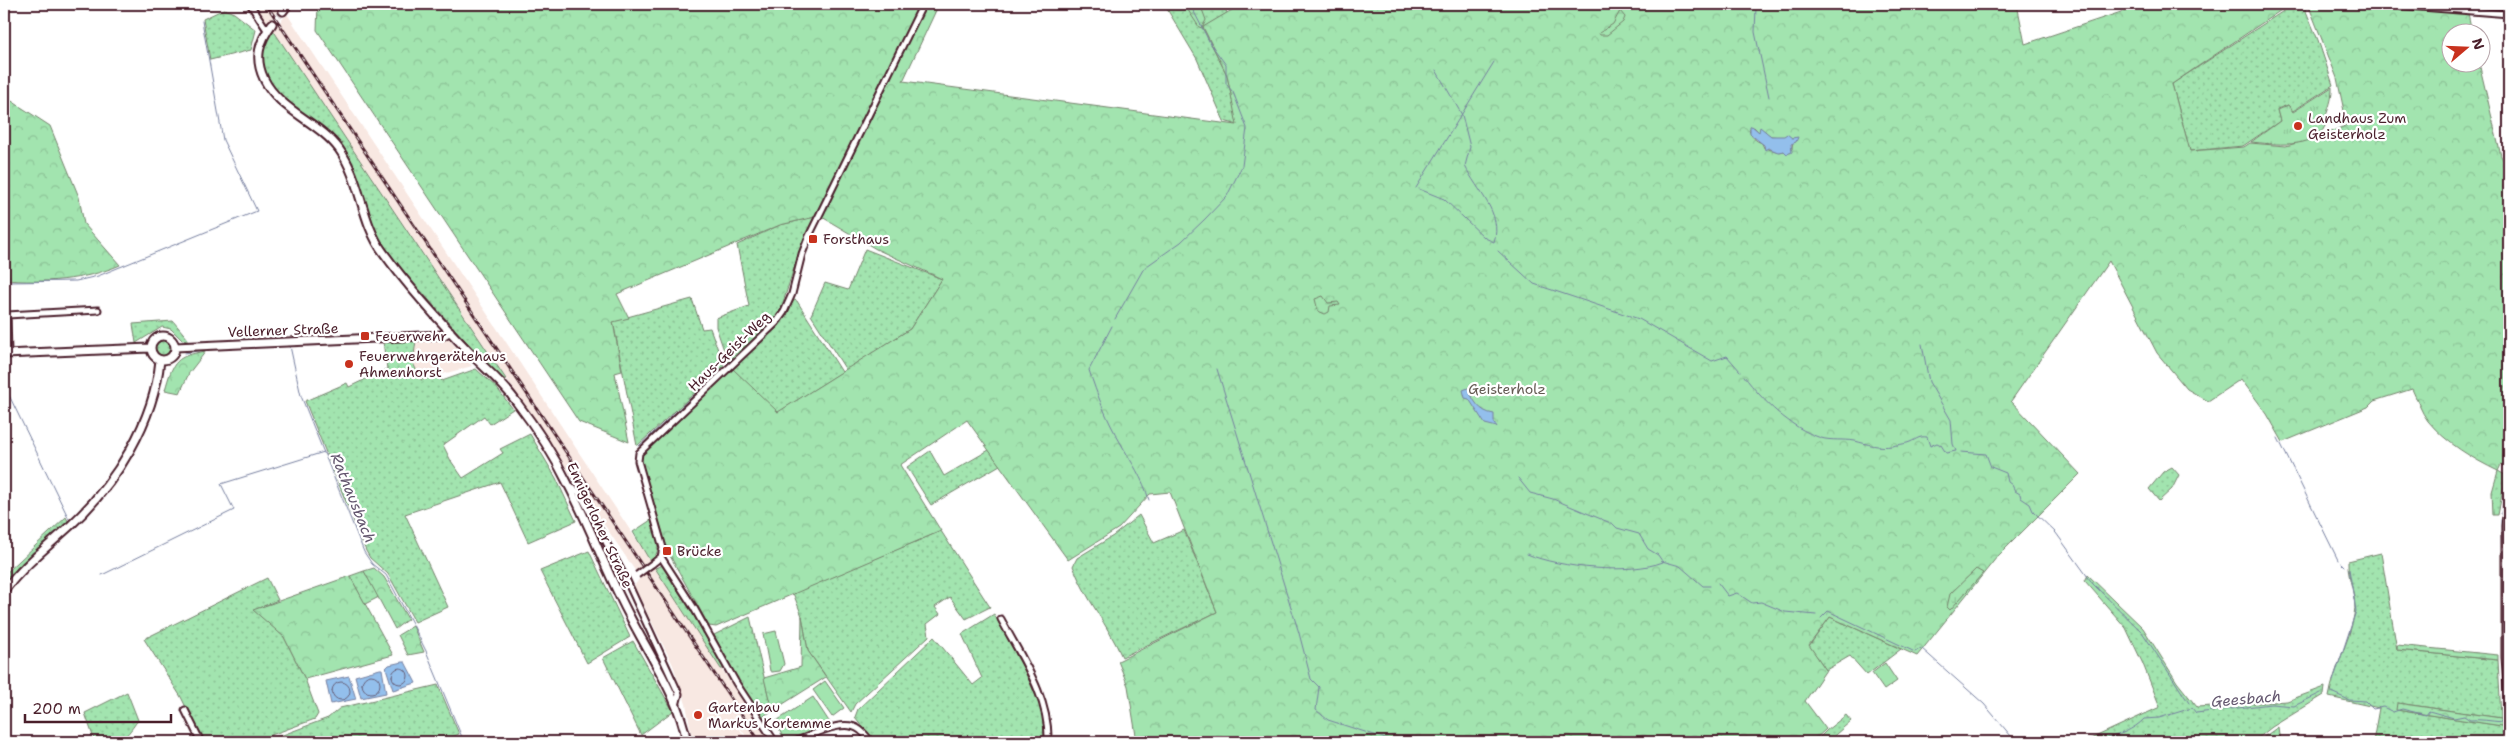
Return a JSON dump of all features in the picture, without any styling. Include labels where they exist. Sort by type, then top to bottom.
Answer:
[{"type":"main road","points":[[283,11],[288,4]]},
{"type":"main road","name":"Ennigerloher Straße","points":[[272,24],[260,44],[258,59],[266,83],[280,100],[318,128],[337,146],[345,160],[375,240],[393,265],[450,331],[515,400],[559,465],[617,593],[676,706],[687,742]]},
{"type":"main road","name":"Vellerner Straße","points":[[175,347],[444,335],[450,331]]},
{"type":"main road","points":[[164,336],[172,339],[175,347],[171,357],[160,360],[153,356],[150,348],[156,337],[164,336]]},
{"type":"main road","points":[[6,353],[150,348]]},
{"type":"main road","points":[[4,591],[30,563],[82,514],[116,473],[147,412],[160,360]]},
{"type":"main road","points":[[2509,498],[2506,526],[2506,657],[2509,698]]},
{"type":"street","points":[[250,4],[267,30]]},
{"type":"street","name":"Haus-Geist-Weg","points":[[661,557],[663,548],[638,461],[639,453],[776,323],[784,312],[809,236],[923,4]]},
{"type":"street","points":[[2384,4],[2509,14]]},
{"type":"street","points":[[6,353],[8,316],[98,310]]},
{"type":"street","points":[[569,486],[579,492],[627,581],[679,694],[676,706]]},
{"type":"street","points":[[627,581],[661,557],[694,608],[736,683],[773,739],[778,742]]},
{"type":"street","points":[[1001,619],[1027,667],[1047,714],[1048,742]]},
{"type":"street","points":[[185,710],[201,742]]},
{"type":"street","points":[[794,742],[836,727],[848,726],[860,730],[871,742]]},
{"type":"shaded area","points":[[252,4],[280,4],[282,6],[269,22],[266,22]]},
{"type":"shaded area","points":[[287,14],[770,742],[750,742],[729,712],[748,742],[693,742],[686,704],[673,665],[634,586],[640,578],[273,30]]},
{"type":"shaded area","points":[[449,339],[472,366],[421,380],[413,363],[416,340]]},
{"type":"green space","points":[[318,4],[921,4],[815,217],[780,225],[617,294],[629,318],[613,322],[622,371],[615,373],[629,442],[579,422],[317,30]]},
{"type":"green space","name":"Geisterholz","points":[[926,4],[939,4],[903,81],[1237,125],[1227,75],[1203,27],[1242,4],[2017,4],[2025,44],[2145,4],[2290,4],[2172,84],[2190,151],[2244,147],[2250,143],[2286,146],[2318,137],[2347,125],[2337,78],[2308,4],[2466,4],[2470,22],[2440,22],[2440,72],[2481,72],[2501,156],[2509,170],[2509,470],[2501,465],[2498,471],[2460,450],[2443,436],[2435,429],[2421,410],[2412,389],[2374,401],[2368,407],[2283,442],[2267,414],[2241,379],[2208,401],[2187,389],[2157,353],[2109,261],[2011,401],[2080,474],[1997,557],[1917,656],[1830,617],[1809,645],[1826,670],[1805,701],[1826,729],[1812,742],[1137,742],[1128,686],[1118,661],[1217,612],[1170,492],[1150,494],[1119,528],[1068,560],[967,420],[900,465],[941,531],[716,627],[709,626],[669,554],[641,461],[642,452],[732,368],[778,412],[910,329],[942,279],[876,249],[822,217]],"holes":[[[1754,127],[1759,132],[1761,130],[1771,136],[1793,138],[1792,149],[1780,152],[1764,148],[1762,143],[1754,138],[1749,130]]]},
{"type":"green space","points":[[1164,4],[1223,4],[1227,13],[1203,28],[1227,75],[1238,125],[1224,121],[1197,59]]},
{"type":"green space","points":[[1184,4],[1200,4],[1206,20],[1202,28],[1199,27]]},
{"type":"green space","points":[[2294,4],[2303,4],[2318,40],[2333,85],[2293,111],[2288,105],[2277,109],[2280,121],[2243,146],[2190,151],[2172,84]]},
{"type":"green space","points":[[224,9],[234,13],[256,30],[251,50],[210,60],[203,19]]},
{"type":"green space","points":[[1620,11],[1625,17],[1623,22],[1607,35],[1600,35],[1599,33],[1613,24]]},
{"type":"green space","points":[[273,30],[506,379],[502,379],[481,357],[386,251],[370,221],[342,148],[330,135],[282,96],[270,82],[262,66],[263,49]]},
{"type":"green space","points":[[2332,87],[2325,126],[2320,134],[2312,139],[2292,144],[2251,142],[2280,121],[2277,110],[2288,105],[2293,112]]},
{"type":"green space","points":[[4,96],[50,126],[79,197],[84,224],[120,265],[92,275],[63,280],[4,280]]},
{"type":"green space","points":[[815,217],[799,252],[781,309],[773,321],[728,362],[716,327],[716,318],[749,306],[737,245],[780,225]]},
{"type":"green space","points":[[865,249],[942,279],[910,329],[846,370],[811,315],[825,283],[848,290]]},
{"type":"green space","points":[[1323,296],[1328,303],[1338,302],[1340,305],[1330,306],[1329,312],[1325,314],[1318,311],[1315,299]]},
{"type":"green space","points":[[692,299],[702,329],[710,328],[724,366],[637,446],[613,321]]},
{"type":"green space","points":[[794,300],[797,301],[842,372],[777,413],[732,368],[779,326]]},
{"type":"green space","points":[[173,321],[188,339],[182,340],[171,329],[162,327],[136,343],[133,324]]},
{"type":"green space","points":[[163,338],[169,341],[172,347],[169,353],[163,356],[157,353],[154,347],[157,341]]},
{"type":"green space","points":[[416,340],[413,363],[421,380],[440,375],[442,381],[476,369],[496,387],[513,409],[490,424],[484,416],[443,445],[463,478],[503,453],[500,449],[530,434],[556,478],[576,521],[528,542],[500,482],[405,514],[448,607],[415,622],[388,574],[370,558],[366,551],[305,401],[347,383],[349,387],[387,369],[383,342]]},
{"type":"green space","points":[[206,351],[189,373],[180,393],[165,390],[171,372],[177,362],[188,355]]},
{"type":"green space","points":[[989,450],[1000,465],[931,505],[907,467],[930,451],[944,476]]},
{"type":"green space","points":[[2172,467],[2179,475],[2172,489],[2159,501],[2149,489],[2163,472]]},
{"type":"green space","points":[[2498,471],[2509,477],[2503,489],[2498,515],[2493,515],[2492,492]]},
{"type":"green space","points":[[1139,515],[1154,543],[1184,530],[1217,612],[1122,657],[1073,566],[1077,558],[1113,536]]},
{"type":"green space","points":[[66,517],[69,523],[4,587],[4,575]]},
{"type":"green space","points":[[651,520],[657,537],[658,547],[655,556],[650,561],[633,532]]},
{"type":"green space","points":[[941,531],[990,607],[966,619],[950,597],[935,607],[940,614],[927,624],[929,636],[855,704],[851,712],[808,651],[802,616],[793,593]]},
{"type":"green space","points":[[589,551],[630,637],[587,663],[540,571]]},
{"type":"green space","points":[[2381,553],[2397,650],[2498,660],[2501,718],[2398,703],[2397,710],[2502,726],[2505,742],[2373,742],[2379,708],[2329,697],[2334,676],[2349,636],[2355,608],[2348,561]]},
{"type":"green space","points":[[663,565],[671,575],[724,669],[721,669],[655,568]]},
{"type":"green space","points":[[374,568],[384,577],[408,619],[395,629],[364,571]]},
{"type":"green space","points":[[1976,569],[1983,573],[1950,610],[1947,607],[1950,594]]},
{"type":"green space","points":[[364,571],[379,597],[365,604],[350,576]]},
{"type":"green space","points":[[2088,575],[2143,628],[2177,682],[2197,707],[2287,701],[2325,687],[2324,695],[2272,727],[2253,742],[2170,742],[2117,738],[2106,742],[2084,742],[2160,707],[2126,628],[2085,581]]},
{"type":"green space","points":[[350,576],[393,655],[305,679],[284,637],[253,610]]},
{"type":"green space","points":[[267,578],[278,600],[254,610],[284,637],[305,679],[318,714],[315,719],[252,742],[203,742],[181,697],[144,639]]},
{"type":"green space","points":[[994,614],[1024,669],[1044,715],[1044,742],[875,742],[855,717],[858,709],[934,637],[973,685],[982,678],[962,634]]},
{"type":"green space","points":[[802,616],[808,651],[826,677],[772,711],[764,678],[801,667]]},
{"type":"green space","points":[[750,617],[772,711],[762,717],[737,679],[714,635]]},
{"type":"green space","points":[[1830,617],[1901,649],[1867,675],[1850,656],[1826,670],[1809,646]]},
{"type":"green space","points":[[413,626],[424,652],[408,655],[398,635]]},
{"type":"green space","points":[[776,631],[784,664],[780,671],[772,672],[770,671],[763,634]]},
{"type":"green space","points":[[633,641],[673,711],[641,735],[603,658]]},
{"type":"green space","points":[[2397,645],[2498,655],[2498,660],[2397,650]]},
{"type":"green space","points":[[1885,663],[1897,681],[1884,690],[1872,673]]},
{"type":"green space","points":[[825,681],[844,708],[832,717],[813,690]]},
{"type":"green space","points":[[438,685],[459,734],[440,742],[264,742],[328,718],[340,708]]},
{"type":"green space","points":[[127,692],[138,720],[125,737],[111,742],[95,742],[85,713]]},
{"type":"green space","points":[[813,697],[832,726],[785,741],[775,722]]},
{"type":"green space","points":[[2397,703],[2501,718],[2502,726],[2396,710]]},
{"type":"green space","points":[[1846,715],[1851,721],[1827,742],[1815,742],[1827,730]]},
{"type":"green space","points":[[2278,727],[2280,742],[2257,742]]},
{"type":"water","points":[[1752,126],[1759,132],[1760,127],[1771,136],[1784,136],[1787,134],[1792,138],[1798,137],[1796,142],[1791,144],[1792,152],[1787,154],[1784,151],[1778,152],[1768,148],[1765,150],[1764,145],[1750,134],[1750,127]]},
{"type":"water","points":[[1468,388],[1474,401],[1480,408],[1494,414],[1494,422],[1497,427],[1485,424],[1469,399],[1465,398],[1463,390]]},
{"type":"water","points":[[405,662],[416,683],[393,690],[386,668],[389,665]]},
{"type":"water","points":[[382,669],[386,693],[361,698],[355,676]]},
{"type":"water","points":[[349,676],[356,699],[331,704],[326,681]]},
{"type":"waterway","points":[[93,5],[97,4]]},
{"type":"waterway","points":[[1115,319],[1144,268],[1181,242],[1205,219],[1227,196],[1242,166],[1247,128],[1233,92],[1226,84],[1226,65],[1210,43],[1190,4]]},
{"type":"waterway","points":[[1756,7],[1755,32],[1769,97]]},
{"type":"waterway","points":[[10,282],[76,281],[98,276],[257,211],[223,140],[202,21]]},
{"type":"waterway","points":[[1416,188],[1494,62]]},
{"type":"waterway","points":[[1419,189],[1444,199],[1485,238],[1494,242],[1496,231],[1492,212],[1465,166],[1470,147],[1462,115],[1436,70]]},
{"type":"waterway","points":[[260,83],[276,103],[308,127]]},
{"type":"waterway","points":[[1498,251],[1534,284],[1639,319],[1712,361],[1727,356],[1740,371]]},
{"type":"waterway","points":[[1112,326],[1089,370],[1115,434],[1140,477],[1149,500]]},
{"type":"waterway","points":[[1744,376],[1778,413],[1798,427],[1821,438],[1851,440],[1887,446],[1908,443],[1920,437],[1927,437],[1930,446],[1937,443],[1941,445],[1946,453],[1956,451],[1953,444],[1951,420],[1929,382],[1922,344]]},
{"type":"waterway","name":"Rathausbach","points":[[185,353],[211,349],[290,346],[301,396],[364,552],[372,564],[386,575],[412,623],[426,651],[464,742]]},
{"type":"waterway","points":[[639,446],[724,367]]},
{"type":"waterway","points":[[1217,369],[1299,633],[1311,679],[1319,687],[1316,710],[1328,720],[1396,742]]},
{"type":"waterway","points":[[4,385],[69,519]]},
{"type":"waterway","points":[[2278,438],[2338,560]]},
{"type":"waterway","points":[[102,575],[234,510],[221,484],[324,452]]},
{"type":"waterway","points":[[1961,452],[1986,454],[1991,467],[2006,473],[2008,482],[2015,491],[2030,504],[2033,511],[2056,533],[2093,584],[2142,632],[2189,703]]},
{"type":"waterway","points":[[1518,478],[1530,493],[1553,499],[1613,524],[1617,528],[1639,534],[1648,549],[1658,555],[1662,561],[1680,566],[1703,586],[1710,586]]},
{"type":"waterway","points":[[2501,514],[2509,484]]},
{"type":"waterway","points":[[2501,520],[2502,583]]},
{"type":"waterway","points":[[1527,554],[1558,563],[1595,568],[1632,568],[1663,562]]},
{"type":"waterway","points":[[2341,563],[2344,566]]},
{"type":"waterway","points":[[2333,681],[2356,611],[2349,569]]},
{"type":"waterway","points":[[1718,583],[1728,596],[1737,593],[1752,603],[1761,602],[1785,612],[1816,615]]},
{"type":"waterway","points":[[2502,587],[2503,680]]},
{"type":"waterway","points":[[1821,618],[1828,611],[1915,652],[1921,648],[1984,704],[2016,742]]},
{"type":"waterway","points":[[2504,685],[2509,734]]},
{"type":"waterway","name":"Geesbach","points":[[2331,692],[2349,700],[2365,701],[2373,709],[2383,707],[2393,712],[2402,709],[2426,715],[2429,711],[2454,718],[2464,716],[2470,720],[2502,722]]},
{"type":"waterway","name":"Geesbach","points":[[2091,742],[2125,732],[2144,719],[2159,718],[2192,708],[2196,713],[2271,704],[2294,706],[2321,693]]},
{"type":"tunnel","points":[[272,24],[283,11]]},
{"type":"railway","points":[[266,4],[760,742]]},
{"type":"place","name":"Landhaus Zum Geisterholz","points":[[2298,126]]},
{"type":"place","name":"Forsthaus","points":[[813,239]]},
{"type":"place","name":"Feuerwehr","points":[[365,336]]},
{"type":"place","name":"Feuerwehrgerätehaus Ahmenhorst","points":[[349,364]]},
{"type":"place","name":"Brücke","points":[[667,551]]},
{"type":"place","name":"Gartenbau Markus Kortemme","points":[[698,715]]}]
